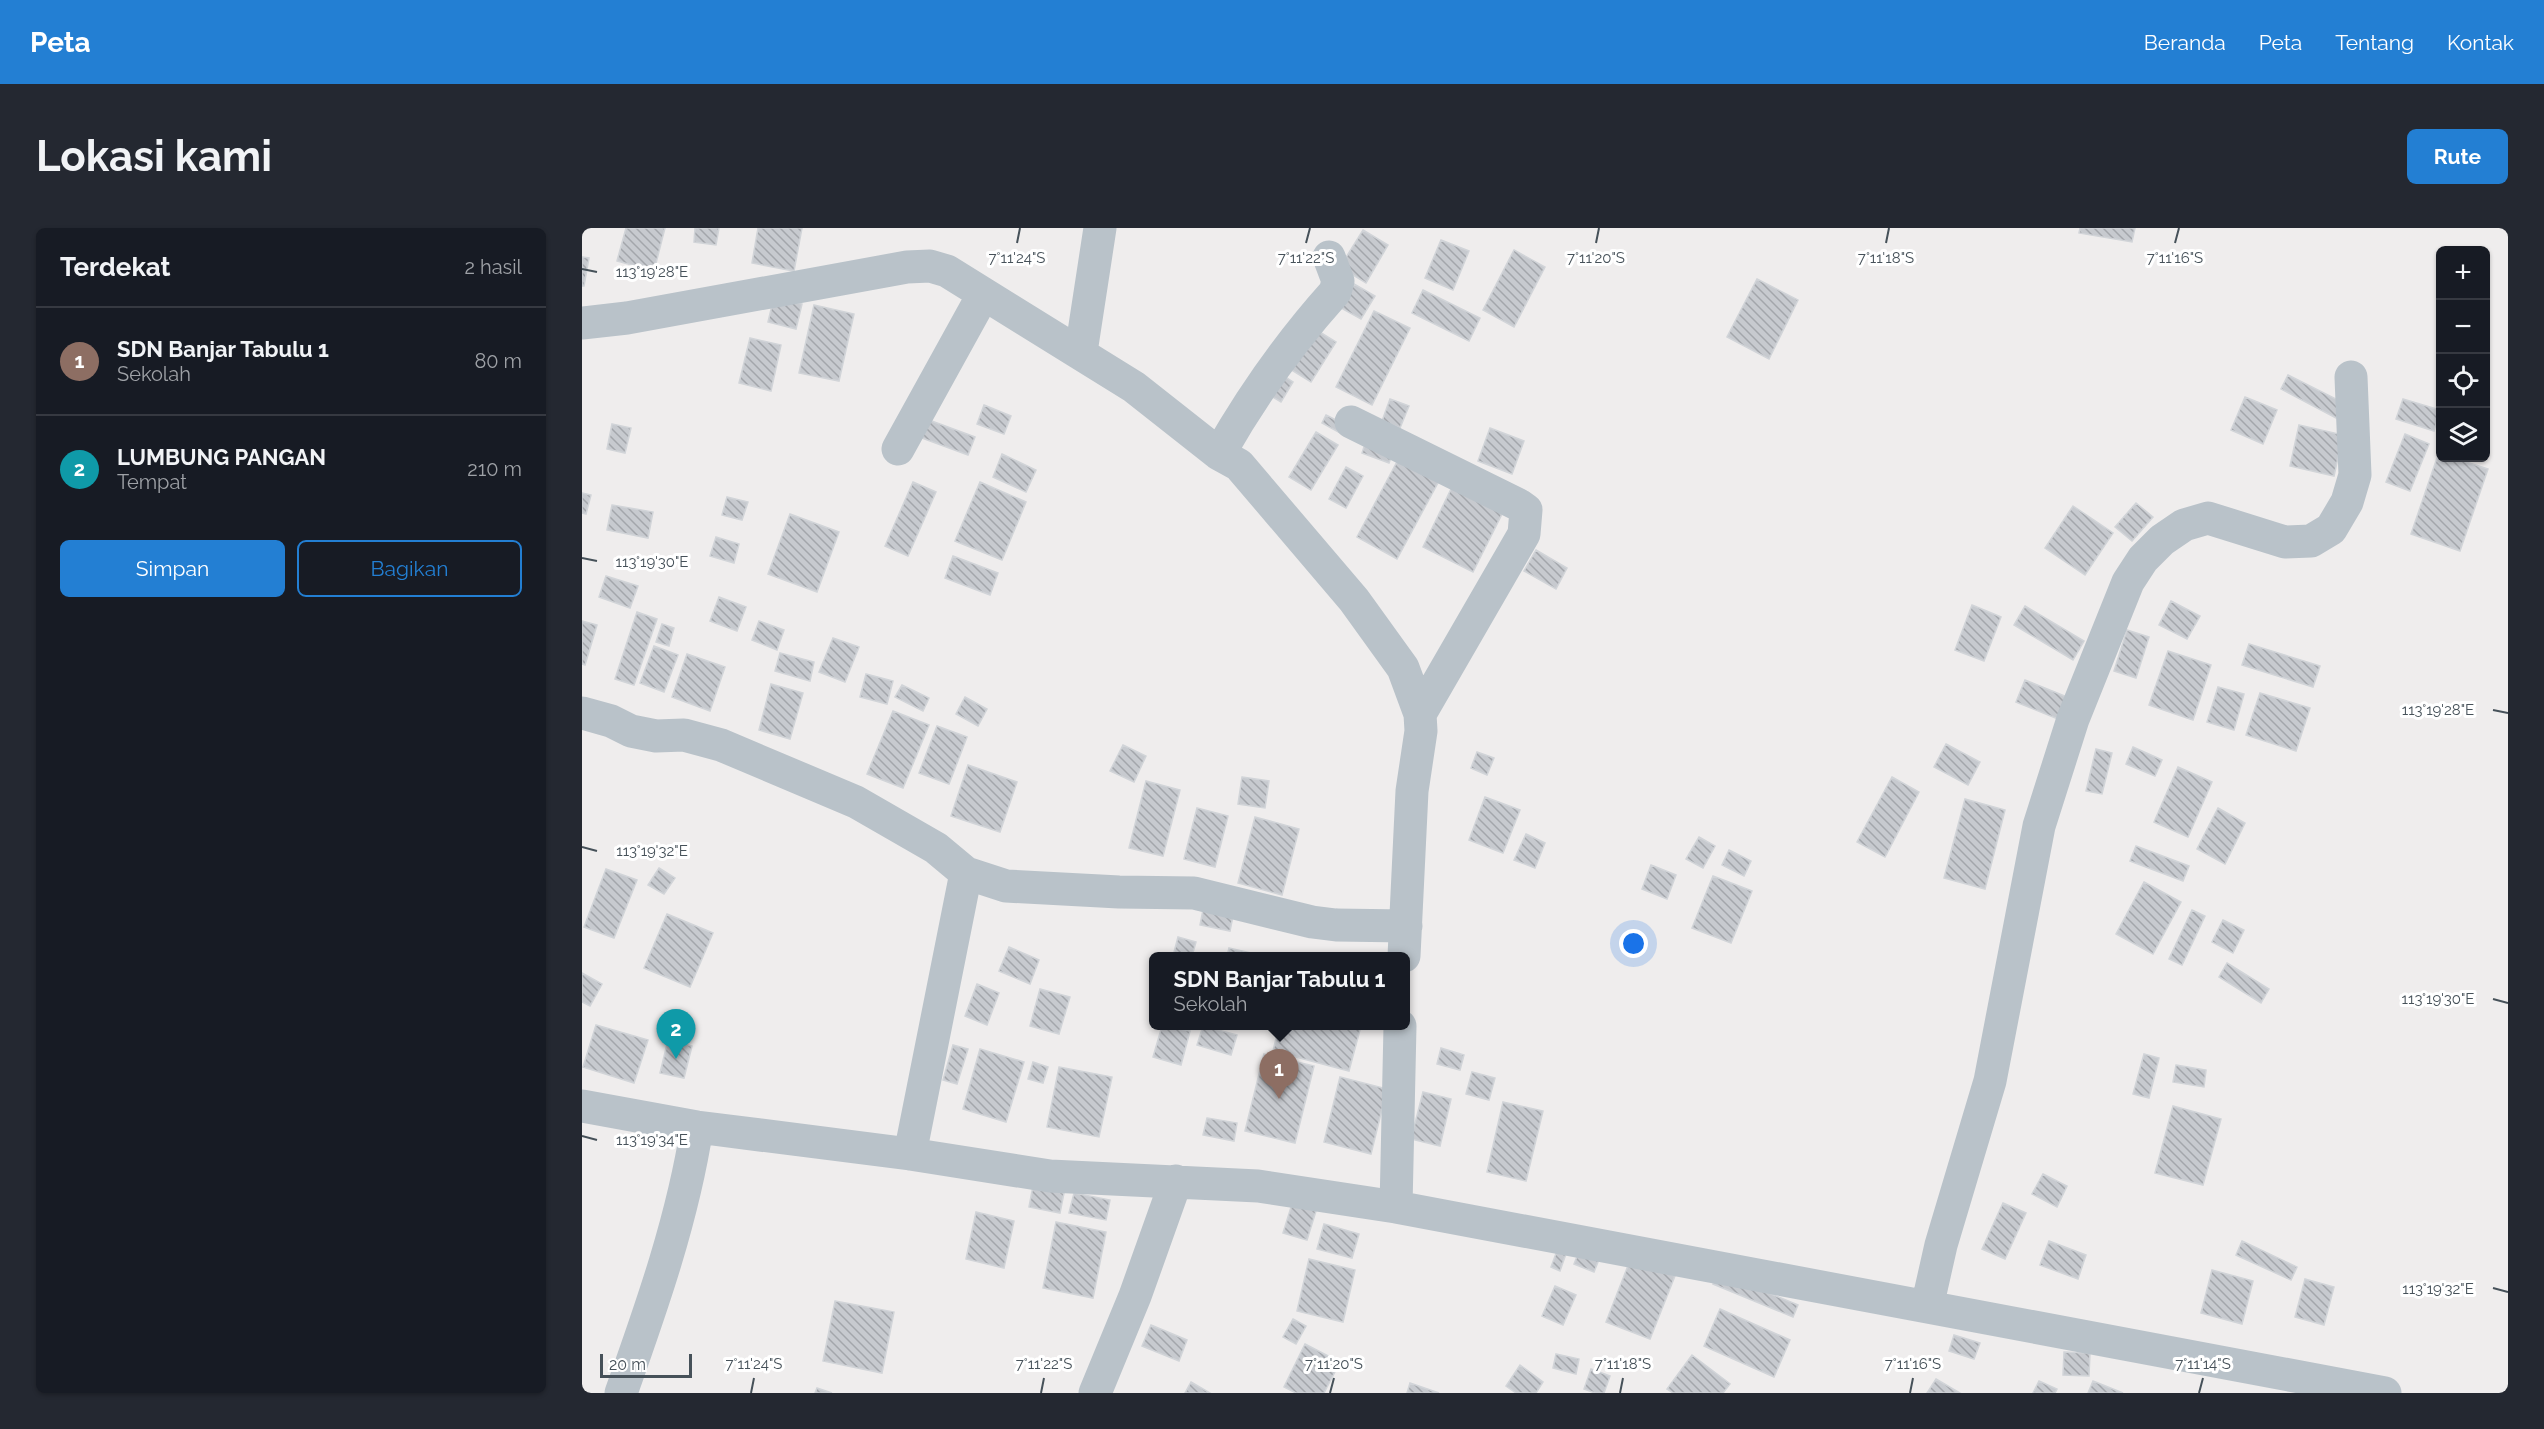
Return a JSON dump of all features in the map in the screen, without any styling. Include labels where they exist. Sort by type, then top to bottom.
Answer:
[{"type":"street","points":[[1081,352],[1100,228]]},
{"type":"street","points":[[1219,453],[1246,408],[1286,351],[1335,292],[1338,281],[1329,257]]},
{"type":"street","points":[[582,322],[627,318],[907,267],[930,266],[947,271],[983,295],[1081,352],[1134,387],[1219,453],[1239,465],[1354,600],[1403,668],[1420,714],[1412,791],[1405,941],[1336,925],[1312,922],[1194,893],[1006,886],[966,873],[936,849],[856,802],[721,745],[684,735],[656,736],[631,731],[610,721],[582,713]]},
{"type":"street","points":[[898,448],[983,295]]},
{"type":"street","points":[[1927,1307],[1941,1245],[1990,1081],[2039,826],[2073,719],[2128,582],[2143,559],[2162,540],[2184,525],[2208,518],[2237,525],[2285,542],[2311,541],[2331,529],[2347,501],[2355,475],[2351,377]]},
{"type":"street","points":[[1351,422],[1526,510],[1524,534],[1420,714]]},
{"type":"street","points":[[910,1154],[966,873]]},
{"type":"street","points":[[1396,1207],[1400,1030]]},
{"type":"street","points":[[582,1106],[697,1127],[910,1154],[1050,1176],[1258,1186],[1396,1207],[2385,1393]]},
{"type":"street","points":[[621,1393],[646,1323],[689,1180],[697,1127]]},
{"type":"street","points":[[1095,1393],[1135,1296],[1176,1181]]},
{"type":"building","points":[[626,228],[665,228],[654,271],[617,261]]},
{"type":"building","points":[[695,228],[719,228],[716,245],[694,242]]},
{"type":"building","points":[[758,228],[802,228],[794,271],[752,263]]},
{"type":"building","points":[[2080,228],[2135,228],[2132,242],[2079,233]]},
{"type":"building","points":[[1363,230],[1388,245],[1366,283],[1340,267]]},
{"type":"building","points":[[1441,240],[1469,251],[1453,290],[1425,278]]},
{"type":"building","points":[[1514,250],[1545,267],[1514,327],[1483,310]]},
{"type":"building","points":[[582,257],[589,258],[584,286],[582,286]]},
{"type":"building","points":[[1757,279],[1798,300],[1769,359],[1727,337]]},
{"type":"building","points":[[1354,284],[1375,296],[1361,319],[1341,308]]},
{"type":"building","points":[[1423,290],[1480,318],[1469,341],[1412,313]]},
{"type":"building","points":[[774,297],[802,304],[796,329],[768,322]]},
{"type":"building","points":[[814,305],[854,314],[839,381],[799,373]]},
{"type":"building","points":[[1374,311],[1410,328],[1372,405],[1336,387]]},
{"type":"building","points":[[1310,326],[1336,342],[1311,382],[1285,366]]},
{"type":"building","points":[[750,338],[781,345],[771,391],[739,383]]},
{"type":"building","points":[[1278,372],[1293,382],[1281,402],[1266,393]]},
{"type":"building","points":[[2288,375],[2344,403],[2336,418],[2281,389]]},
{"type":"building","points":[[2245,397],[2277,410],[2263,444],[2231,430]]},
{"type":"building","points":[[1390,399],[1409,406],[1400,428],[1382,421]]},
{"type":"building","points":[[2403,399],[2436,409],[2434,431],[2396,419]]},
{"type":"building","points":[[984,405],[1011,416],[1004,434],[977,424]]},
{"type":"building","points":[[1326,415],[1356,430],[1351,439],[1322,423]]},
{"type":"building","points":[[929,420],[975,437],[968,455],[922,438]]},
{"type":"building","points":[[612,424],[631,428],[625,453],[607,449]]},
{"type":"building","points":[[2299,425],[2343,435],[2334,476],[2290,466]]},
{"type":"building","points":[[1490,428],[1524,441],[1512,474],[1478,461]]},
{"type":"building","points":[[1316,432],[1338,445],[1311,490],[1289,477]]},
{"type":"building","points":[[2405,434],[2429,444],[2410,491],[2386,482]]},
{"type":"building","points":[[1366,441],[1394,450],[1389,463],[1362,453]]},
{"type":"building","points":[[1002,454],[1036,470],[1026,492],[993,477]]},
{"type":"building","points":[[1399,458],[1440,479],[1397,559],[1357,537]]},
{"type":"building","points":[[2436,461],[2466,462],[2488,469],[2460,551],[2411,534]]},
{"type":"building","points":[[1346,467],[1363,476],[1346,508],[1329,499]]},
{"type":"building","points":[[913,482],[936,492],[908,556],[885,546]]},
{"type":"building","points":[[980,482],[1026,502],[1002,560],[955,541]]},
{"type":"building","points":[[1452,487],[1503,512],[1473,572],[1423,547]]},
{"type":"building","points":[[582,493],[591,495],[586,514],[582,513]]},
{"type":"building","points":[[727,497],[748,502],[742,520],[722,515]]},
{"type":"building","points":[[2136,503],[2153,517],[2132,541],[2115,527]]},
{"type":"building","points":[[612,505],[653,512],[648,538],[607,530]]},
{"type":"building","points":[[2073,506],[2113,533],[2085,575],[2045,548]]},
{"type":"building","points":[[790,514],[839,532],[817,592],[768,574]]},
{"type":"building","points":[[716,537],[739,544],[734,563],[710,556]]},
{"type":"building","points":[[1536,550],[1567,568],[1556,589],[1524,571]]},
{"type":"building","points":[[953,556],[998,573],[990,595],[945,578]]},
{"type":"building","points":[[606,576],[638,586],[630,608],[599,597]]},
{"type":"building","points":[[719,597],[746,607],[737,631],[710,621]]},
{"type":"building","points":[[2171,601],[2200,616],[2187,639],[2159,625]]},
{"type":"building","points":[[1972,605],[2001,617],[1984,661],[1955,650]]},
{"type":"building","points":[[2025,606],[2084,641],[2073,660],[2014,625]]},
{"type":"building","points":[[637,612],[657,619],[634,685],[615,679]]},
{"type":"building","points":[[582,621],[597,625],[585,665],[582,664]]},
{"type":"building","points":[[759,621],[784,630],[777,650],[752,640]]},
{"type":"building","points":[[662,624],[674,628],[669,646],[656,642]]},
{"type":"building","points":[[2127,630],[2149,637],[2136,678],[2114,671]]},
{"type":"building","points":[[833,638],[859,647],[845,682],[819,672]]},
{"type":"building","points":[[2249,644],[2320,666],[2313,687],[2242,665]]},
{"type":"building","points":[[654,646],[678,655],[664,692],[640,683]]},
{"type":"building","points":[[2168,651],[2211,665],[2193,720],[2149,705]]},
{"type":"building","points":[[780,653],[814,662],[810,681],[775,671]]},
{"type":"building","points":[[687,654],[725,667],[710,711],[672,697]]},
{"type":"building","points":[[866,674],[893,681],[887,704],[860,697]]},
{"type":"building","points":[[2025,680],[2067,697],[2058,719],[2016,702]]},
{"type":"building","points":[[771,684],[803,693],[790,739],[759,730]]},
{"type":"building","points":[[902,685],[929,698],[923,711],[895,697]]},
{"type":"building","points":[[2218,687],[2244,694],[2234,730],[2207,722]]},
{"type":"building","points":[[2260,693],[2310,708],[2296,751],[2246,735]]},
{"type":"building","points":[[965,697],[987,709],[978,726],[956,714]]},
{"type":"building","points":[[893,711],[929,725],[903,788],[867,774]]},
{"type":"building","points":[[937,726],[967,737],[949,784],[919,773]]},
{"type":"building","points":[[1946,744],[1980,762],[1968,785],[1934,767]]},
{"type":"building","points":[[1123,745],[1146,756],[1134,782],[1110,771]]},
{"type":"building","points":[[2133,747],[2162,760],[2155,776],[2126,764]]},
{"type":"building","points":[[2096,749],[2112,753],[2102,794],[2086,791]]},
{"type":"building","points":[[1477,752],[1494,758],[1487,775],[1471,768]]},
{"type":"building","points":[[968,765],[1017,782],[1000,832],[951,816]]},
{"type":"building","points":[[2178,767],[2212,782],[2188,837],[2154,822]]},
{"type":"building","points":[[1242,777],[1269,781],[1265,808],[1238,804]]},
{"type":"building","points":[[1892,777],[1919,792],[1885,857],[1857,842]]},
{"type":"building","points":[[1146,781],[1180,790],[1163,856],[1129,848]]},
{"type":"building","points":[[1485,797],[1520,810],[1503,853],[1469,840]]},
{"type":"building","points":[[1965,799],[2005,810],[1985,889],[1944,878]]},
{"type":"building","points":[[1197,808],[1228,816],[1215,867],[1184,859]]},
{"type":"building","points":[[2218,808],[2245,823],[2225,864],[2197,849]]},
{"type":"building","points":[[1255,817],[1299,829],[1282,895],[1238,883]]},
{"type":"building","points":[[1526,834],[1545,843],[1535,868],[1514,860]]},
{"type":"building","points":[[1699,837],[1715,846],[1703,868],[1686,859]]},
{"type":"building","points":[[2136,846],[2189,866],[2183,881],[2130,861]]},
{"type":"building","points":[[1729,850],[1751,861],[1744,876],[1722,865]]},
{"type":"building","points":[[1651,865],[1676,875],[1667,899],[1642,889]]},
{"type":"building","points":[[659,868],[675,878],[664,894],[648,885]]},
{"type":"building","points":[[606,869],[637,880],[614,938],[584,927]]},
{"type":"building","points":[[1713,876],[1752,891],[1731,943],[1692,928]]},
{"type":"building","points":[[2144,882],[2181,902],[2153,954],[2116,934]]},
{"type":"building","points":[[1204,905],[1234,911],[1230,931],[1200,925]]},
{"type":"building","points":[[2192,910],[2205,916],[2182,965],[2169,959]]},
{"type":"building","points":[[667,914],[713,933],[690,987],[644,968]]},
{"type":"building","points":[[2223,920],[2244,930],[2233,953],[2212,942]]},
{"type":"building","points":[[1178,937],[1196,942],[1193,952],[1174,952]]},
{"type":"building","points":[[1009,947],[1039,960],[1030,984],[999,971]]},
{"type":"building","points":[[1229,948],[1246,952],[1228,952]]},
{"type":"building","points":[[2227,963],[2269,989],[2261,1003],[2219,977]]},
{"type":"building","points":[[582,973],[602,984],[590,1006],[582,1002]]},
{"type":"building","points":[[977,984],[999,993],[987,1025],[965,1016]]},
{"type":"building","points":[[1040,989],[1070,997],[1059,1034],[1030,1026]]},
{"type":"building","points":[[596,1025],[648,1040],[634,1083],[583,1067]]},
{"type":"building","points":[[1161,1030],[1190,1031],[1181,1065],[1153,1057]]},
{"type":"building","points":[[1202,1030],[1218,1030],[1237,1035],[1231,1055],[1197,1045]]},
{"type":"building","points":[[1278,1030],[1360,1030],[1349,1071],[1273,1051]]},
{"type":"building","points":[[668,1040],[692,1046],[684,1078],[660,1073]]},
{"type":"building","points":[[953,1045],[968,1049],[957,1084],[943,1080]]},
{"type":"building","points":[[1441,1048],[1464,1055],[1460,1070],[1437,1064]]},
{"type":"building","points":[[980,1049],[1024,1062],[1006,1122],[963,1109]]},
{"type":"building","points":[[1264,1054],[1314,1066],[1295,1143],[1245,1131]]},
{"type":"building","points":[[2144,1054],[2159,1058],[2149,1098],[2133,1094]]},
{"type":"building","points":[[1033,1062],[1048,1067],[1043,1083],[1028,1079]]},
{"type":"building","points":[[2176,1065],[2206,1070],[2204,1087],[2173,1082]]},
{"type":"building","points":[[1059,1067],[1112,1077],[1099,1137],[1047,1127]]},
{"type":"building","points":[[1472,1072],[1495,1078],[1489,1100],[1466,1094]]},
{"type":"building","points":[[1340,1077],[1387,1089],[1371,1154],[1324,1142]]},
{"type":"building","points":[[1423,1092],[1451,1099],[1440,1146],[1411,1139]]},
{"type":"building","points":[[1503,1102],[1543,1111],[1526,1181],[1487,1172]]},
{"type":"building","points":[[2173,1106],[2221,1119],[2203,1185],[2155,1173]]},
{"type":"building","points":[[1207,1118],[1237,1123],[1234,1141],[1203,1135]]},
{"type":"building","points":[[2043,1174],[2067,1186],[2057,1207],[2032,1194]]},
{"type":"building","points":[[1033,1186],[1064,1193],[1060,1213],[1029,1207]]},
{"type":"building","points":[[1074,1193],[1110,1200],[1106,1220],[1069,1213]]},
{"type":"building","points":[[2003,1203],[2026,1213],[2005,1259],[1982,1249]]},
{"type":"building","points":[[1292,1204],[1316,1211],[1307,1240],[1283,1233]]},
{"type":"building","points":[[976,1212],[1014,1221],[1004,1268],[966,1259]]},
{"type":"building","points":[[1056,1222],[1106,1232],[1093,1298],[1043,1288]]},
{"type":"building","points":[[1324,1224],[1359,1234],[1352,1258],[1317,1249]]},
{"type":"building","points":[[2049,1241],[2086,1255],[2078,1279],[2040,1265]]},
{"type":"building","points":[[2242,1241],[2297,1267],[2291,1280],[2236,1255]]},
{"type":"building","points":[[1558,1248],[1567,1251],[1560,1271],[1551,1267]]},
{"type":"building","points":[[1580,1249],[1600,1257],[1594,1272],[1574,1264]]},
{"type":"building","points":[[1631,1258],[1675,1276],[1650,1339],[1606,1322]]},
{"type":"building","points":[[1309,1259],[1355,1270],[1343,1322],[1297,1311]]},
{"type":"building","points":[[2212,1270],[2253,1281],[2242,1324],[2201,1313]]},
{"type":"building","points":[[1718,1272],[1798,1305],[1793,1317],[1713,1284]]},
{"type":"building","points":[[2305,1279],[2334,1287],[2324,1325],[2295,1317]]},
{"type":"building","points":[[1555,1286],[1576,1295],[1563,1325],[1542,1316]]},
{"type":"building","points":[[835,1301],[894,1312],[882,1373],[823,1361]]},
{"type":"building","points":[[1720,1309],[1790,1340],[1774,1377],[1704,1346]]},
{"type":"building","points":[[1293,1319],[1306,1326],[1296,1344],[1283,1337]]},
{"type":"building","points":[[1151,1325],[1187,1340],[1179,1361],[1142,1346]]},
{"type":"building","points":[[1954,1335],[1980,1343],[1974,1359],[1949,1351]]},
{"type":"building","points":[[1305,1344],[1340,1362],[1324,1393],[1296,1393],[1284,1387]]},
{"type":"building","points":[[2064,1352],[2090,1353],[2089,1376],[2063,1375]]},
{"type":"building","points":[[1556,1354],[1579,1359],[1576,1374],[1553,1368]]},
{"type":"building","points":[[1692,1355],[1730,1384],[1723,1393],[1673,1393],[1667,1389]]},
{"type":"building","points":[[1520,1365],[1543,1382],[1536,1393],[1516,1393],[1506,1386]]},
{"type":"building","points":[[1591,1369],[1610,1376],[1604,1393],[1584,1389]]},
{"type":"building","points":[[1936,1379],[1960,1393],[1927,1393]]},
{"type":"building","points":[[2039,1381],[2057,1389],[2055,1393],[2033,1393]]},
{"type":"building","points":[[2093,1381],[2123,1393],[2088,1393]]},
{"type":"building","points":[[1191,1382],[1210,1393],[1185,1393]]},
{"type":"building","points":[[1410,1383],[1439,1393],[1407,1393]]},
{"type":"building","points":[[817,1388],[832,1393],[815,1393]]},
{"type":"place","name":"LUMBUNG PANGAN","points":[[676,1059]]},
{"type":"place","name":"SDN Banjar Tabulu 1","points":[[1279,1099]]}]
